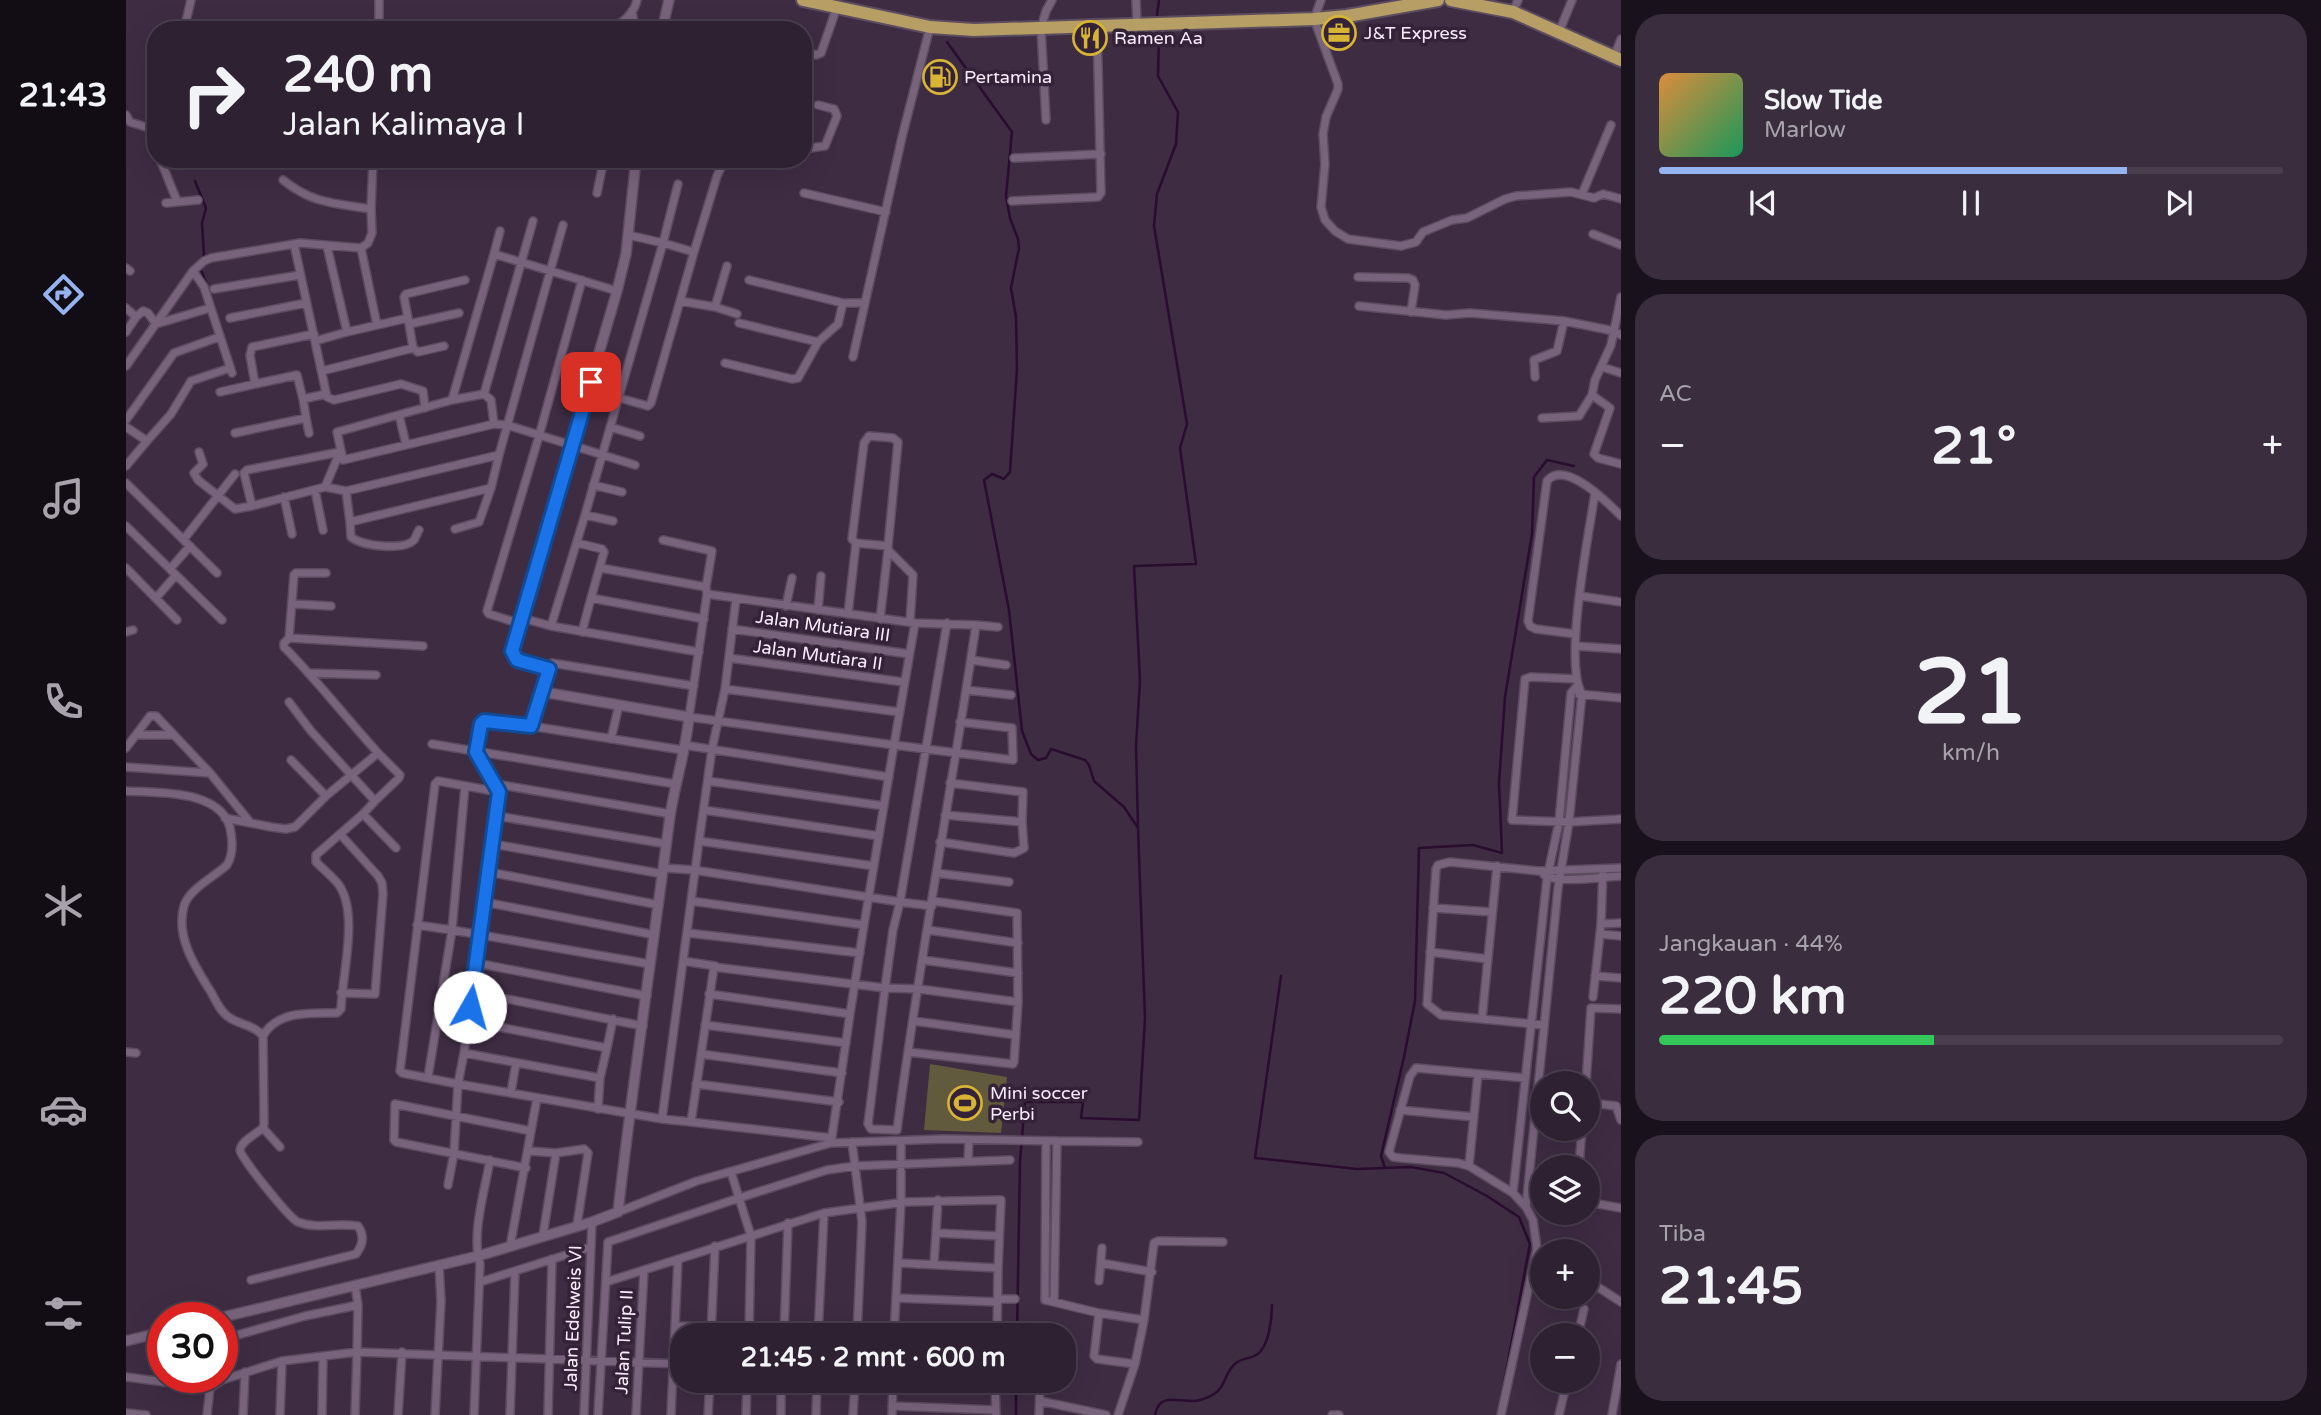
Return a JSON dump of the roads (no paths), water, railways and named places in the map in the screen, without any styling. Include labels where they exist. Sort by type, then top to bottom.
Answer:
[{"type":"highway","points":[[803,0],[845,6],[930,27],[974,30],[1314,19],[1348,16],[1406,2],[1438,0]]},
{"type":"highway","points":[[1451,0],[1516,6],[1559,32],[1618,59]]},
{"type":"street","points":[[186,21],[191,0]]},
{"type":"street","points":[[379,0],[379,21]]},
{"type":"street","points":[[624,21],[638,0]]},
{"type":"street","points":[[664,21],[669,0]]},
{"type":"street","points":[[1046,120],[1041,28],[1052,0]]},
{"type":"street","points":[[1136,0],[1138,23]]},
{"type":"street","points":[[1321,0],[1314,19],[1338,84],[1324,127],[1325,164],[1321,207],[1327,224],[1335,232],[1353,240],[1401,246],[1416,242],[1423,232],[1452,220],[1467,218],[1505,199],[1555,192],[1582,194],[1594,198],[1604,194],[1621,199]]},
{"type":"street","points":[[1559,32],[1572,0]]},
{"type":"street","points":[[812,54],[821,53],[845,6]]},
{"type":"street","points":[[632,11],[634,21]]},
{"type":"street","points":[[1012,201],[1098,197],[1101,193],[1097,26]]},
{"type":"street","points":[[853,357],[902,137],[930,27]]},
{"type":"street","points":[[1618,59],[1621,39]]},
{"type":"street","points":[[812,149],[825,145],[837,116],[834,109],[818,105]]},
{"type":"street","points":[[126,115],[131,122],[147,127]]},
{"type":"street","points":[[1582,194],[1611,125]]},
{"type":"street","points":[[1014,158],[1101,154]]},
{"type":"street","points":[[164,168],[177,201]]},
{"type":"street","points":[[126,366],[193,271],[204,261],[294,244],[360,248],[368,243],[371,238],[373,168]]},
{"type":"street","points":[[597,193],[602,168]]},
{"type":"street","points":[[635,168],[628,235],[617,291],[512,654],[521,662],[694,686]]},
{"type":"street","points":[[619,398],[650,405],[721,168]]},
{"type":"street","points":[[283,180],[311,199],[371,209]]},
{"type":"street","points":[[551,626],[619,398],[678,184]]},
{"type":"street","points":[[804,193],[886,212]]},
{"type":"street","points":[[166,203],[198,200]]},
{"type":"street","points":[[484,394],[533,221]]},
{"type":"street","points":[[455,529],[479,522],[491,488],[563,225]]},
{"type":"street","points":[[452,400],[500,231]]},
{"type":"street","points":[[1593,234],[1621,245]]},
{"type":"street","points":[[628,235],[694,252]]},
{"type":"street","points":[[294,244],[326,394],[334,400],[405,384],[423,391],[425,408]]},
{"type":"street","points":[[327,246],[347,332]]},
{"type":"street","points":[[360,248],[377,325]]},
{"type":"street","points":[[494,254],[617,291]]},
{"type":"street","points":[[715,307],[727,266]]},
{"type":"street","points":[[126,466],[172,414],[191,381],[231,370],[204,287],[193,271]]},
{"type":"street","points":[[214,289],[299,275]]},
{"type":"street","points":[[1358,278],[1413,280],[1415,285],[1411,312]]},
{"type":"street","points":[[444,346],[418,352],[413,348],[404,297],[406,294],[465,280]]},
{"type":"street","points":[[582,280],[487,611],[489,614],[522,621],[699,652]]},
{"type":"street","points":[[749,280],[843,303],[864,303]]},
{"type":"street","points":[[1542,418],[1579,416],[1591,395],[1618,329],[1621,297]]},
{"type":"street","points":[[680,301],[715,307],[738,318],[818,342]]},
{"type":"street","points":[[230,318],[306,303]]},
{"type":"street","points":[[725,363],[796,379],[818,342],[838,324],[843,303]]},
{"type":"street","points":[[1359,306],[1411,312],[1497,315],[1618,329]]},
{"type":"street","points":[[156,324],[210,307]]},
{"type":"street","points":[[126,308],[136,317]]},
{"type":"street","points":[[126,332],[143,311],[148,313],[156,324]]},
{"type":"street","points":[[255,384],[250,348],[459,313]]},
{"type":"street","points":[[1535,377],[1534,360],[1557,351],[1564,321]]},
{"type":"street","points":[[126,420],[173,353],[219,337]]},
{"type":"street","points":[[322,371],[413,348]]},
{"type":"street","points":[[1602,367],[1621,373]]},
{"type":"street","points":[[220,392],[297,375],[309,433]]},
{"type":"street","points":[[303,399],[326,394]]},
{"type":"street","points":[[484,394],[452,400],[337,432],[340,452],[344,460],[494,424],[507,425],[635,466]]},
{"type":"street","points":[[484,394],[491,400],[494,424]]},
{"type":"street","points":[[1591,395],[1610,408],[1594,454],[1598,458],[1621,464]]},
{"type":"street","points":[[398,415],[406,444]]},
{"type":"street","points":[[235,433],[306,418]]},
{"type":"street","points":[[126,427],[147,441]]},
{"type":"street","points":[[610,427],[640,436]]},
{"type":"street","points":[[848,614],[856,544],[852,537],[865,440],[869,436],[893,438],[898,442],[898,447],[880,619]]},
{"type":"street","points":[[199,452],[203,464],[194,475],[198,481],[236,509],[325,487],[346,491],[499,455]]},
{"type":"street","points":[[325,487],[340,452]]},
{"type":"street","points":[[252,506],[244,473],[247,470],[340,452]]},
{"type":"street","points":[[184,539],[235,474]]},
{"type":"street","points":[[1575,634],[1536,629],[1530,626],[1528,621],[1547,481],[1550,477],[1563,475],[1577,480],[1621,516]]},
{"type":"street","points":[[126,483],[217,573]]},
{"type":"street","points":[[593,485],[622,492]]},
{"type":"street","points":[[350,522],[491,488]]},
{"type":"street","points":[[315,490],[323,530]]},
{"type":"street","points":[[346,491],[351,537],[356,541],[389,546],[410,543],[419,530]]},
{"type":"street","points":[[1540,1071],[1543,1025],[1582,694],[1577,682],[1575,634],[1595,493]]},
{"type":"street","points":[[284,497],[292,534]]},
{"type":"street","points":[[585,515],[613,521]]},
{"type":"street","points":[[126,526],[222,620]]},
{"type":"street","points":[[618,1212],[671,814],[694,686],[712,551],[663,540]]},
{"type":"street","points":[[577,543],[603,551],[601,568],[582,632]]},
{"type":"street","points":[[832,1141],[854,985],[909,654],[914,575],[888,548],[856,544]]},
{"type":"street","points":[[156,597],[190,546]]},
{"type":"street","points":[[126,568],[177,620]]},
{"type":"street","points":[[601,568],[736,599],[786,607],[880,619],[998,627]]},
{"type":"street","points":[[280,1147],[263,1128],[263,1036],[270,1027],[292,1015],[337,1013],[341,1009],[348,923],[347,902],[339,886],[315,858],[400,778],[284,647],[289,638],[295,574],[326,573]]},
{"type":"street","points":[[818,610],[821,576]]},
{"type":"street","points":[[786,607],[792,578]]},
{"type":"street","points":[[1580,596],[1621,601]]},
{"type":"street","points":[[591,598],[704,619]]},
{"type":"street","points":[[662,1119],[694,870],[712,750],[725,689],[736,599]]},
{"type":"street","points":[[293,604],[331,606]]},
{"type":"street","points":[[947,623],[893,930],[869,1128],[897,1130],[976,625]]},
{"type":"street","name":"Jalan Mutiara III","points":[[732,629],[909,654]]},
{"type":"street","points":[[289,638],[423,646]]},
{"type":"street","points":[[1576,646],[1621,649]]},
{"type":"street","name":"Jalan Mutiara II","points":[[729,658],[903,682]]},
{"type":"street","points":[[971,660],[1006,665]]},
{"type":"street","points":[[531,726],[550,666]]},
{"type":"street","points":[[308,673],[376,675]]},
{"type":"street","points":[[1577,682],[1531,677],[1525,680],[1512,820],[1569,822],[1621,819]]},
{"type":"street","points":[[1513,1192],[1548,874],[1559,822],[1571,693],[1577,682]]},
{"type":"street","points":[[725,689],[899,712]]},
{"type":"street","points":[[966,690],[1011,695]]},
{"type":"street","points":[[543,692],[689,717],[1013,760],[1011,728],[960,722]]},
{"type":"street","points":[[1571,693],[1621,698]]},
{"type":"street","points":[[289,702],[375,801]]},
{"type":"street","points":[[611,739],[619,705]]},
{"type":"street","points":[[126,748],[150,716],[154,716],[209,773],[249,822]]},
{"type":"street","points":[[448,1185],[454,1153],[458,1084],[497,817],[498,788],[476,752],[481,724],[484,721],[712,750],[889,777]]},
{"type":"street","points":[[136,735],[174,735]]},
{"type":"street","points":[[432,744],[676,784]]},
{"type":"street","points":[[225,817],[286,829],[295,827],[326,796],[377,753]]},
{"type":"street","points":[[291,760],[326,796]]},
{"type":"street","points":[[126,766],[209,773]]},
{"type":"street","points":[[671,814],[438,781],[435,784],[400,1071],[598,1109],[832,1141],[1138,1142]]},
{"type":"street","points":[[708,781],[884,806]]},
{"type":"street","points":[[940,842],[1017,852],[1024,848],[1023,792],[950,783]]},
{"type":"street","points":[[428,1077],[452,930],[465,786]]},
{"type":"street","points":[[126,791],[181,794],[204,800],[225,817],[231,829],[231,859],[188,898],[182,920],[184,933],[194,967],[220,1007],[229,1018],[254,1028],[263,1036]]},
{"type":"street","points":[[704,810],[879,836]]},
{"type":"street","points":[[363,814],[396,848]]},
{"type":"street","points":[[945,815],[1022,822]]},
{"type":"street","points":[[497,817],[667,844]]},
{"type":"street","points":[[340,834],[378,876],[383,894],[375,994],[341,993]]},
{"type":"street","points":[[699,841],[874,866]]},
{"type":"street","points":[[493,844],[663,871],[694,870],[900,902],[1017,913],[1018,1002],[1013,1064],[908,1052]]},
{"type":"street","points":[[1543,1025],[1441,1015],[1427,1004],[1438,865],[1450,862],[1560,875],[1603,873],[1621,876]]},
{"type":"street","points":[[1482,1019],[1497,866]]},
{"type":"street","points":[[1603,873],[1621,868]]},
{"type":"street","points":[[489,872],[659,905]]},
{"type":"street","points":[[936,873],[1009,882]]},
{"type":"street","points":[[1593,997],[1603,873]]},
{"type":"street","points":[[691,901],[864,925]]},
{"type":"street","points":[[484,902],[655,934]]},
{"type":"street","points":[[1433,908],[1492,912]]},
{"type":"street","points":[[1601,923],[1621,923]]},
{"type":"street","points":[[417,925],[650,964]]},
{"type":"street","points":[[928,930],[1018,943]]},
{"type":"street","points":[[688,933],[860,953]]},
{"type":"street","points":[[1600,934],[1621,936]]},
{"type":"street","points":[[1430,952],[1488,959]]},
{"type":"street","points":[[923,960],[1018,973]]},
{"type":"street","points":[[683,961],[854,985],[919,989],[1018,1002]]},
{"type":"street","points":[[476,963],[647,996]]},
{"type":"street","points":[[691,1122],[715,966]]},
{"type":"street","points":[[1595,976],[1621,978]]},
{"type":"street","points":[[472,992],[643,1026]]},
{"type":"street","points":[[709,994],[850,1014]]},
{"type":"street","points":[[1587,1071],[1591,1009],[1621,1009]]},
{"type":"street","points":[[598,1109],[600,1078],[612,1019]]},
{"type":"street","points":[[468,1021],[607,1048]]},
{"type":"street","points":[[914,1021],[1016,1035]]},
{"type":"street","points":[[705,1025],[846,1043]]},
{"type":"street","points":[[126,1052],[136,1053]]},
{"type":"street","points":[[464,1053],[600,1078]]},
{"type":"street","points":[[701,1054],[842,1073]]},
{"type":"street","points":[[511,1092],[516,1063]]},
{"type":"street","points":[[1525,1078],[1416,1068],[1410,1076],[1390,1155],[1469,1166],[1513,1192],[1533,1220],[1537,1239]]},
{"type":"street","points":[[1469,1166],[1478,1074]]},
{"type":"street","points":[[696,1084],[839,1102]]},
{"type":"street","points":[[1524,1092],[1530,1093]]},
{"type":"street","points":[[510,1247],[537,1098]]},
{"type":"street","points":[[1600,1103],[1619,1103],[1621,1120]]},
{"type":"street","points":[[526,1168],[396,1142],[395,1104],[531,1131]]},
{"type":"street","points":[[1522,1106],[1530,1106]]},
{"type":"street","points":[[1400,1110],[1474,1117]]},
{"type":"street","points":[[251,1280],[356,1254],[362,1248],[358,1226],[312,1226],[295,1221],[284,1211],[241,1156],[243,1143],[263,1128]]},
{"type":"street","points":[[895,1323],[901,1140]]},
{"type":"street","points":[[968,1161],[969,1140]]},
{"type":"street","points":[[238,1313],[377,1279],[439,1270],[479,1260],[577,1225],[592,1224],[696,1181],[732,1174],[832,1141]]},
{"type":"street","points":[[1526,1207],[1535,1141]]},
{"type":"street","points":[[852,1142],[861,1207],[862,1238],[858,1323]]},
{"type":"street","points":[[1045,1142],[1045,1299],[1099,1313],[1144,1320]]},
{"type":"street","points":[[1054,1302],[1057,1142]]},
{"type":"street","points":[[529,1151],[556,1153],[584,1149],[588,1153],[577,1225]]},
{"type":"street","points":[[543,1236],[556,1153]]},
{"type":"street","points":[[474,1415],[480,1279],[477,1230],[490,1160]]},
{"type":"street","points":[[598,1415],[593,1361],[606,1282],[608,1242],[738,1196],[827,1170],[901,1163],[1010,1160]]},
{"type":"street","points":[[732,1174],[751,1236],[748,1323]]},
{"type":"street","points":[[934,1264],[938,1200]]},
{"type":"street","points":[[606,1282],[824,1213],[901,1202],[1004,1200],[999,1236],[997,1323]]},
{"type":"street","points":[[1600,1204],[1621,1208]]},
{"type":"street","points":[[819,1323],[824,1213]]},
{"type":"street","points":[[784,1323],[788,1223]]},
{"type":"street","name":"Jalan Edelweis VI","points":[[584,1415],[593,1361],[592,1224]]},
{"type":"street","points":[[936,1233],[999,1236]]},
{"type":"street","points":[[1118,1415],[1135,1364],[1152,1272],[1154,1245],[1158,1241],[1223,1242]]},
{"type":"street","points":[[480,1279],[515,1272],[591,1244]]},
{"type":"street","points":[[711,1323],[715,1246]]},
{"type":"street","points":[[1098,1281],[1102,1248]]},
{"type":"street","points":[[675,1323],[678,1258]]},
{"type":"street","points":[[548,1415],[552,1259]]},
{"type":"street","points":[[1101,1262],[1152,1272]]},
{"type":"street","points":[[899,1263],[998,1268]]},
{"type":"street","points":[[435,1415],[441,1300],[439,1270]]},
{"type":"street","name":"Jalan Tulip II","points":[[636,1415],[644,1270]]},
{"type":"street","points":[[510,1415],[515,1272]]},
{"type":"street","points":[[355,1284],[358,1305],[355,1415]]},
{"type":"street","points":[[1600,1287],[1621,1302]]},
{"type":"street","points":[[1612,1294],[1621,1291]]},
{"type":"street","points":[[1501,1415],[1530,1292]]},
{"type":"street","points":[[897,1298],[997,1301],[1015,1299]]},
{"type":"street","points":[[238,1335],[358,1305]]},
{"type":"street","points":[[1581,1323],[1584,1309]]},
{"type":"street","points":[[1099,1313],[1094,1356],[1097,1359],[1135,1364]]},
{"type":"street","points":[[126,1341],[147,1336]]},
{"type":"street","points":[[238,1373],[282,1361],[357,1352],[670,1364]]},
{"type":"street","points":[[398,1415],[402,1352]]},
{"type":"street","points":[[322,1415],[323,1357]]},
{"type":"street","points":[[280,1415],[282,1361]]},
{"type":"street","points":[[1612,1415],[1621,1364]]},
{"type":"street","points":[[243,1415],[245,1372]]},
{"type":"street","points":[[126,1377],[147,1380]]},
{"type":"street","points":[[207,1415],[210,1393]]},
{"type":"street","points":[[671,1415],[672,1393]]},
{"type":"street","points":[[708,1415],[709,1393]]},
{"type":"street","points":[[746,1415],[747,1393]]},
{"type":"street","points":[[781,1393],[781,1415]]},
{"type":"street","points":[[816,1415],[817,1393]]},
{"type":"street","points":[[853,1415],[854,1393]]},
{"type":"street","points":[[893,1393],[892,1411],[996,1413],[995,1393]]},
{"type":"street","points":[[1039,1415],[1040,1393]]},
{"type":"street","points":[[1559,1415],[1564,1393]]},
{"type":"street","points":[[1040,1401],[1106,1415]]},
{"type":"street","points":[[129,1414],[146,1415]]},
{"type":"waterway","points":[[1157,15],[1159,0]]},
{"type":"waterway","points":[[1138,828],[1136,746],[1140,680],[1134,566],[1196,564],[1180,448],[1187,424],[1154,226],[1157,194],[1176,144],[1178,112],[1158,76],[1159,32]]},
{"type":"waterway","points":[[947,42],[1012,132],[1006,196],[1019,248],[1011,288],[1016,317],[1017,369],[1010,472],[1004,479],[992,474],[984,480],[1009,610],[1022,731],[1031,754],[1038,760],[1046,758],[1051,749],[1085,760],[1094,781],[1124,807],[1138,828],[1145,1018],[1139,1120],[1081,1118],[1083,1102],[1025,1102],[1020,1161],[1017,1323]]},
{"type":"waterway","points":[[195,181],[206,208],[202,223],[202,259]]},
{"type":"waterway","points":[[199,265],[207,285]]},
{"type":"waterway","points":[[1385,1168],[1381,1156],[1415,1001],[1419,848],[1473,845],[1502,853],[1499,783],[1505,697],[1532,534],[1534,477],[1547,460],[1574,466]]},
{"type":"waterway","points":[[1281,976],[1255,1158],[1357,1169],[1411,1167],[1444,1173],[1519,1217],[1530,1244],[1498,1415]]},
{"type":"waterway","points":[[1155,1415],[1158,1407],[1167,1400],[1193,1401],[1216,1393],[1236,1363],[1254,1356],[1264,1346],[1269,1332],[1272,1305]]},
{"type":"waterway","points":[[1016,1393],[1016,1415]]},
{"type":"place","name":"J&T Express","points":[[1339,33]]},
{"type":"place","name":"Ramen Aa","points":[[1090,38]]},
{"type":"place","name":"Pertamina","points":[[940,77]]},
{"type":"place","name":"Mini soccer Perbi","points":[[965,1103]]}]
